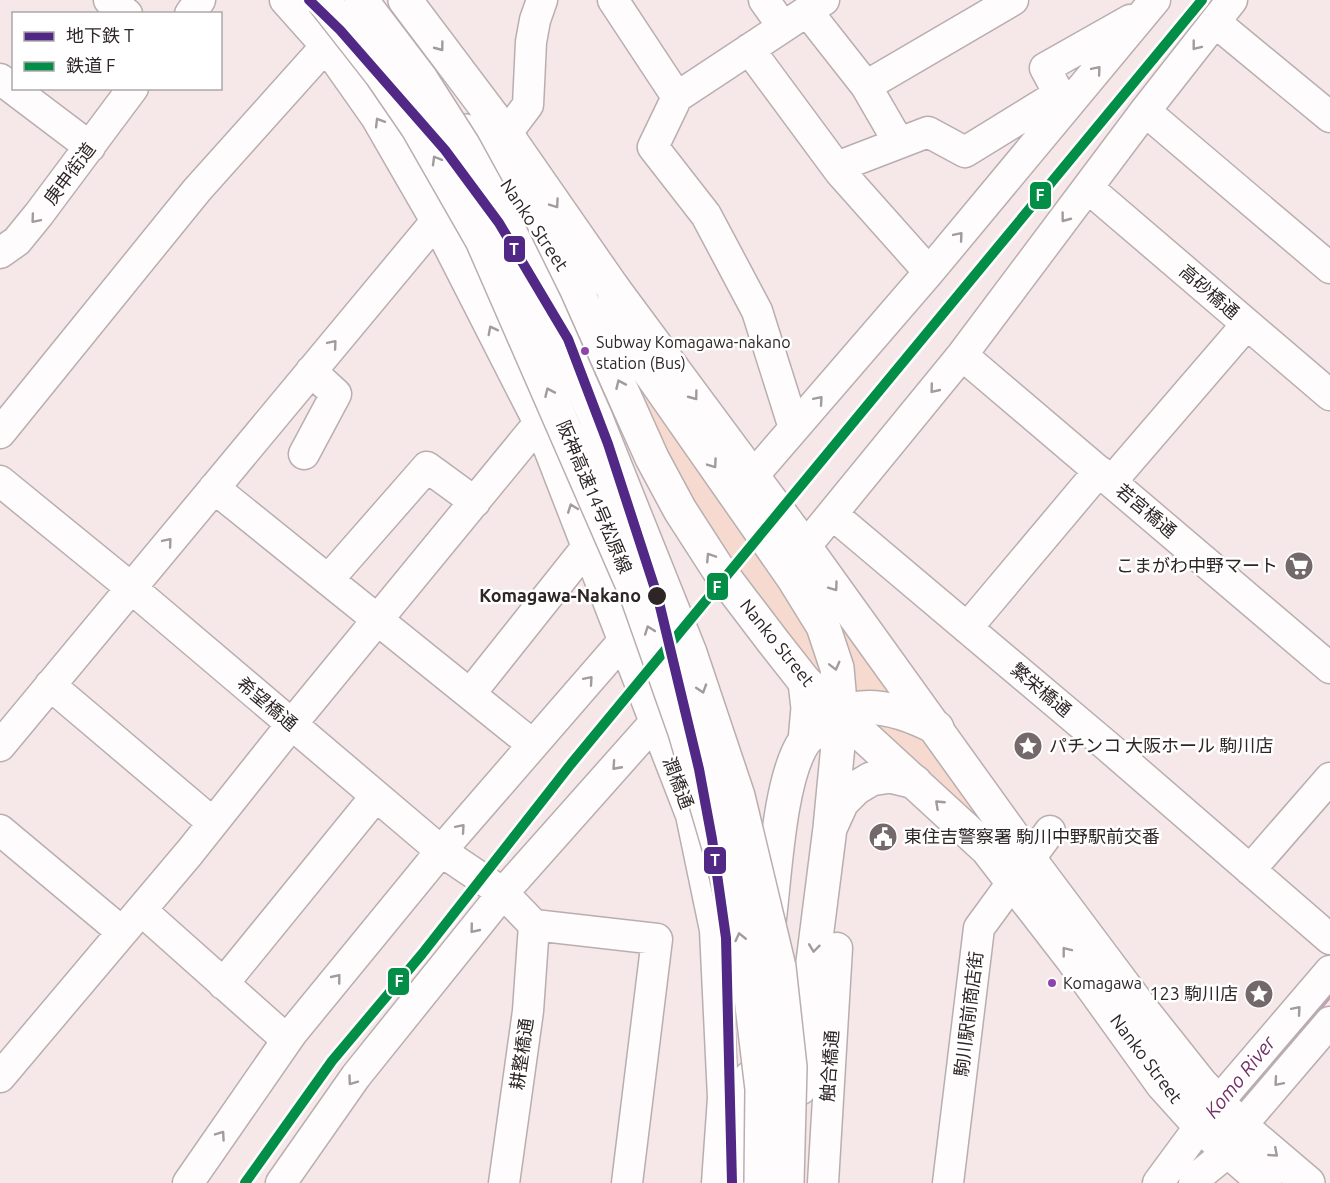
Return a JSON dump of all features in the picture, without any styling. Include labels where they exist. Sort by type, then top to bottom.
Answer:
[{"type":"main road","name":"阪神高速14号松原線","points":[[323,0],[381,74],[417,128],[482,240],[636,593],[686,732],[723,861],[747,964],[762,1089],[761,1183]]},
{"type":"main road","name":"阪神高速14号松原線","points":[[361,0],[421,80],[464,145],[502,216],[545,303],[595,416],[690,653],[738,796],[779,967],[790,1067],[787,1183]]},
{"type":"main road","name":"Nanko Street","points":[[366,0],[497,146],[613,288],[753,476],[937,728],[1073,960],[1163,1085],[1308,1183]]},
{"type":"main road","name":"Nanko Street","points":[[405,0],[497,146],[520,201],[574,286],[652,458],[680,510],[718,569],[805,682],[987,849],[1021,871]]},
{"type":"main road","points":[[613,288],[624,337],[794,579],[822,626],[837,668],[841,714],[830,828],[808,1001],[793,1168],[794,1183]]},
{"type":"main road","points":[[738,1183],[782,819],[790,774],[805,741],[808,708],[805,682]]},
{"type":"main road","points":[[805,741],[841,714],[858,709],[891,710],[915,716],[937,728]]},
{"type":"main road","points":[[830,828],[842,802],[856,788],[871,779],[890,776],[915,782]]},
{"type":"main road","name":"Nanko Street","points":[[1222,1126],[1265,1183]]},
{"type":"street","points":[[110,0],[125,12]]},
{"type":"street","name":"潤橋通","points":[[285,0],[326,46],[376,117],[436,221],[539,423],[691,815],[715,930],[723,1098],[717,1183]]},
{"type":"street","points":[[0,746],[436,221],[528,105],[531,42],[542,0]]},
{"type":"street","points":[[613,0],[677,97]]},
{"type":"street","points":[[764,0],[805,13],[866,86],[899,143]]},
{"type":"street","points":[[866,86],[1013,0]]},
{"type":"street","points":[[837,167],[928,132],[965,152],[1059,94],[1045,68],[1149,7]]},
{"type":"street","points":[[753,476],[929,272],[1149,7]]},
{"type":"street","points":[[805,547],[962,355],[1145,111],[1224,11],[1330,117]]},
{"type":"street","points":[[794,428],[757,311],[706,215],[653,147],[677,97],[805,13]]},
{"type":"street","points":[[0,433],[197,190],[326,46]]},
{"type":"street","points":[[749,49],[837,167],[929,272]]},
{"type":"street","points":[[0,78],[12,87]]},
{"type":"street","points":[[16,90],[90,147]]},
{"type":"street","name":"庚申街道","points":[[0,252],[17,241],[133,90]]},
{"type":"street","points":[[1145,111],[1330,268]]},
{"type":"street","name":"高砂橋通","points":[[1088,188],[1330,395]]},
{"type":"street","points":[[968,628],[1105,476],[1247,324]]},
{"type":"street","name":"若宮橋通","points":[[962,355],[1330,668]]},
{"type":"street","points":[[304,454],[336,394],[311,371]]},
{"type":"street","points":[[0,1077],[213,824],[291,725],[539,423]]},
{"type":"street","points":[[328,580],[427,467],[475,501]]},
{"type":"street","name":"希望橋通","points":[[0,481],[130,587],[441,851],[503,893],[534,925]]},
{"type":"street","points":[[214,488],[533,745]]},
{"type":"street","name":"繁栄橋通","points":[[832,514],[1330,939]]},
{"type":"street","points":[[470,694],[587,547]]},
{"type":"street","points":[[188,1183],[287,1040],[441,851],[624,640]]},
{"type":"street","points":[[50,685],[213,824]]},
{"type":"street","points":[[281,1183],[356,1076],[503,893],[655,722]]},
{"type":"street","points":[[1250,870],[1330,778]]},
{"type":"street","points":[[223,984],[376,796]]},
{"type":"street","points":[[0,830],[122,933]]},
{"type":"street","name":"駒川駅前商店街","points":[[948,1183],[979,928],[1050,831]]},
{"type":"street","points":[[141,910],[287,1040]]},
{"type":"street","points":[[534,925],[657,939],[627,1183]]},
{"type":"street","name":"耕整橋通","points":[[504,1183],[528,1011],[534,925]]},
{"type":"street","name":"触合橋通","points":[[823,1183],[837,948]]},
{"type":"street","points":[[1194,1183],[1201,1174],[1222,1126],[1330,971]]},
{"type":"street","points":[[1158,1183],[1222,1126],[1330,1022]]},
{"type":"shaded area","points":[[633,367],[680,446],[793,598],[824,670],[818,672],[739,578],[665,452],[626,369]]},
{"type":"shaded area","points":[[825,601],[903,702],[855,699]]},
{"type":"shaded area","points":[[865,715],[890,719],[930,742],[998,845]]},
{"type":"waterway","name":"Komo River","points":[[1236,1107],[1330,994]]},
{"type":"waterway","name":"Komo River","points":[[1192,1165],[1207,1145]]},
{"type":"metro line","name":"T","points":[[309,0],[340,30],[445,150],[499,223],[568,339],[608,444],[658,598],[699,769],[712,839],[726,938],[732,1183]]},
{"type":"rail line","name":"F","points":[[245,1183],[332,1061],[422,954],[571,764],[1202,0]]},
{"type":"place","name":"Subway Komagawa-nakano station (Bus)","points":[[585,351]]},
{"type":"place","name":"こまがわ中野マート","points":[[1299,566]]},
{"type":"place","name":"Komagawa-Nakano","points":[[657,596]]},
{"type":"place","name":"パチンコ 大阪ホール 駒川店","points":[[1028,746]]},
{"type":"place","name":"東住吉警察署 駒川中野駅前交番","points":[[883,837]]},
{"type":"place","name":"Komagawa","points":[[1052,983]]},
{"type":"place","name":"123 駒川店","points":[[1259,994]]}]
